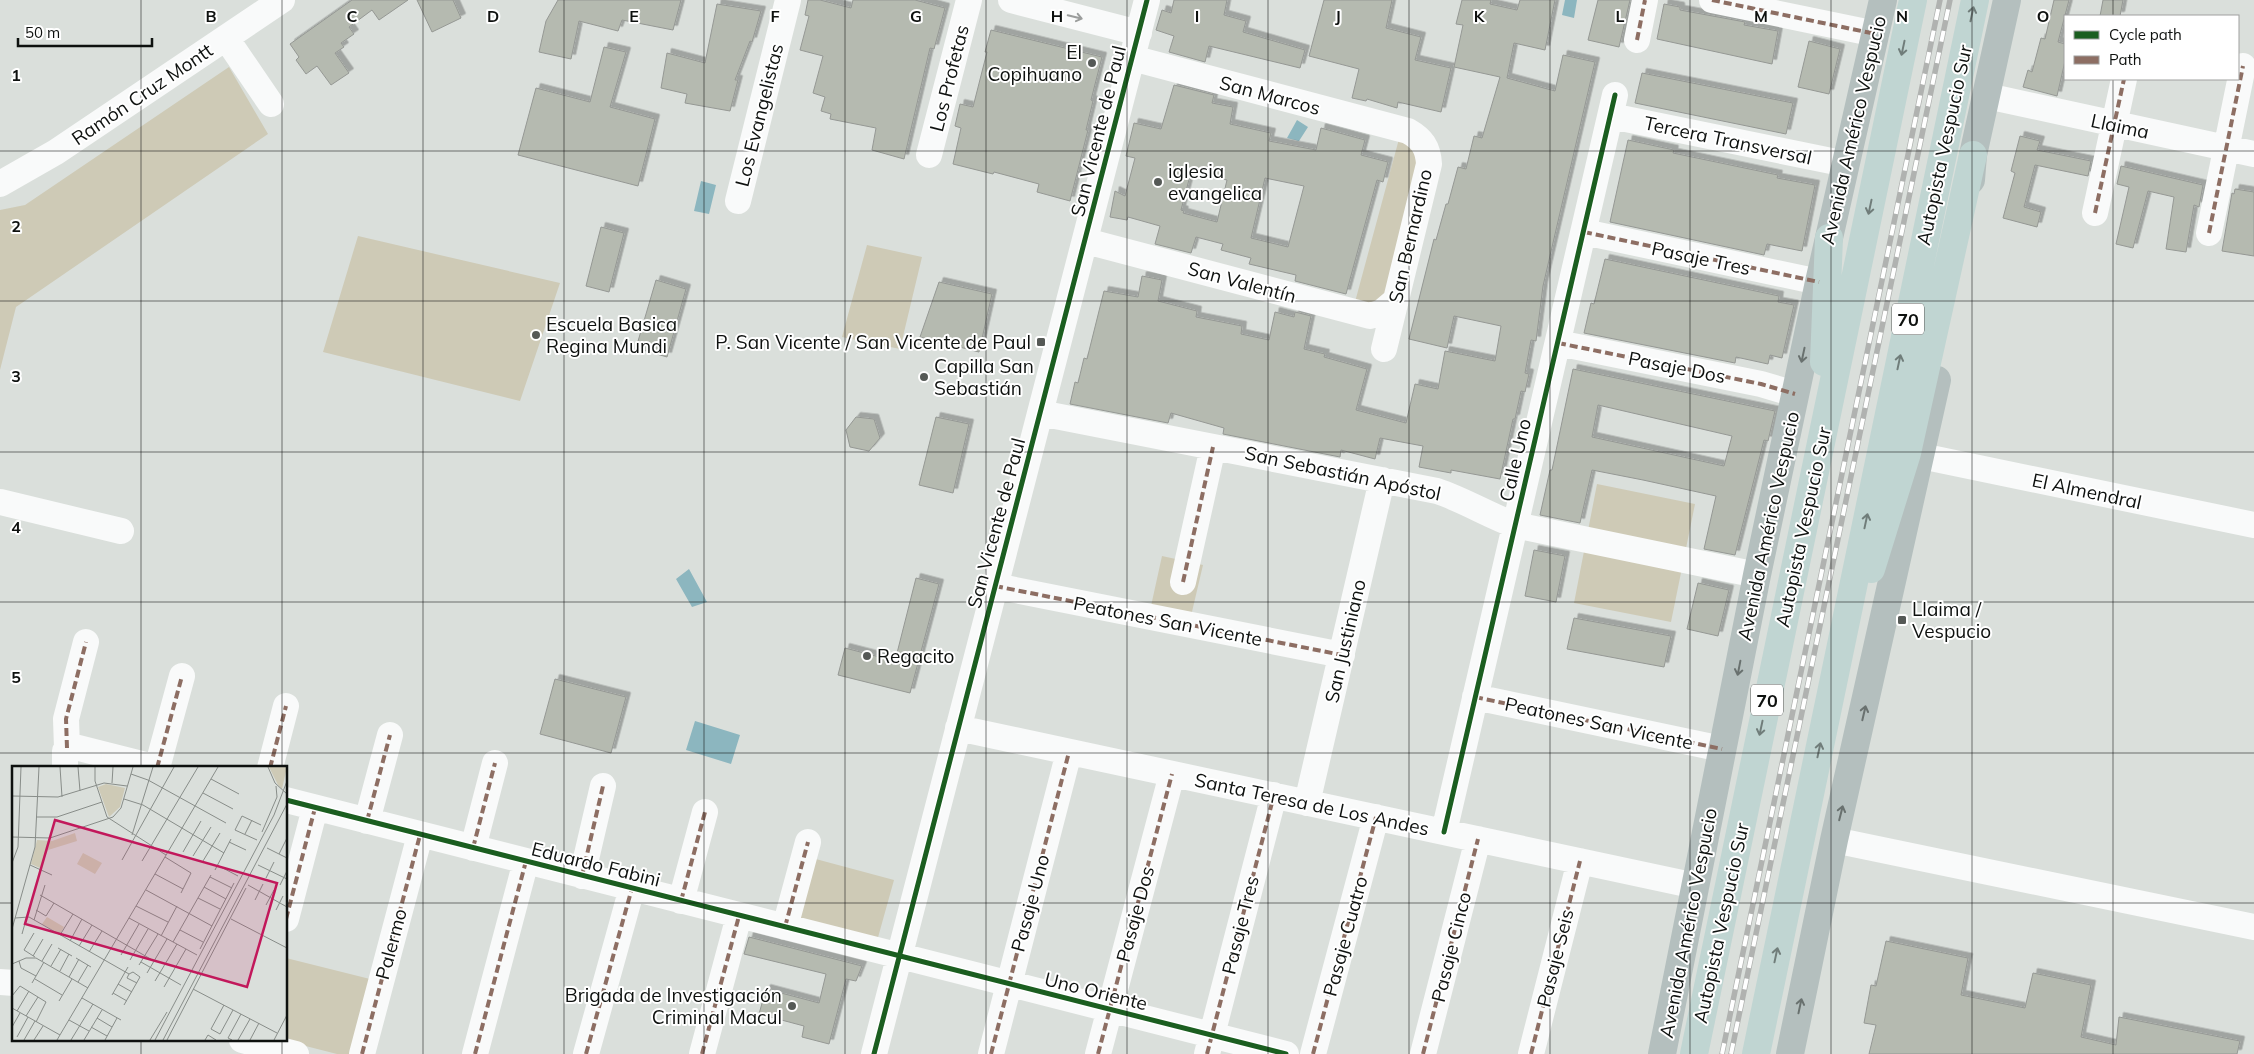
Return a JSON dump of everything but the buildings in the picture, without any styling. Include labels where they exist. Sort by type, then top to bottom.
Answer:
[{"type":"highway","name":"Autopista Vespucio Sur","points":[[1694,1054],[1913,0]]},
{"type":"highway","name":"Autopista Vespucio Sur","points":[[1756,1054],[1975,0]]},
{"type":"highway","points":[[1842,637],[1874,561],[1907,454],[1973,155]]},
{"type":"highway","points":[[1821,440],[1829,238]]},
{"type":"main road","name":"Avenida Américo Vespucio","points":[[1662,1054],[1757,575],[1818,282],[1883,0]]},
{"type":"main road","points":[[1790,1054],[1834,840],[1921,456],[1959,267],[1967,220],[1973,155],[2007,0]]},
{"type":"street","name":"Ramón Cruz Montt","points":[[0,184],[56,152],[282,0]]},
{"type":"street","name":"Los Evangelistas","points":[[738,201],[788,0]]},
{"type":"street","name":"Los Profetas","points":[[929,155],[969,0]]},
{"type":"street","points":[[1011,0],[1138,33]]},
{"type":"street","name":"San Vicente de Paul","points":[[874,1054],[1147,0]]},
{"type":"street","points":[[1637,40],[1645,0]]},
{"type":"street","points":[[1712,0],[1876,34]]},
{"type":"street","points":[[226,38],[270,104]]},
{"type":"street","name":"San Marcos","points":[[1132,58],[1408,131]]},
{"type":"street","points":[[2209,234],[2243,66]]},
{"type":"street","points":[[2095,212],[2124,80]]},
{"type":"street","name":"Llaima","points":[[1987,96],[2254,154]]},
{"type":"street","name":"Tercera Transversal","points":[[1613,106],[1846,164]]},
{"type":"street","name":"Calle Uno","points":[[1444,832],[1613,106]]},
{"type":"street","name":"San Bernardino","points":[[1384,349],[1429,164],[1425,145],[1418,137],[1408,131]]},
{"type":"street","name":"Pasaje Tres","points":[[1584,232],[1818,282]]},
{"type":"street","name":"San Valentín","points":[[1086,241],[1370,316],[1382,312],[1395,301]]},
{"type":"street","name":"Pasaje Dos","points":[[1558,343],[1761,384],[1795,394]]},
{"type":"street","name":"San Sebastián Apóstol","points":[[1040,413],[1437,490],[1515,525],[1757,575]]},
{"type":"street","points":[[1183,582],[1212,447]]},
{"type":"street","name":"El Almendral","points":[[1921,456],[2254,525]]},
{"type":"street","name":"San Justiniano","points":[[1307,803],[1382,480]]},
{"type":"street","points":[[0,502],[121,531]]},
{"type":"street","name":"Peatones San Vicente","points":[[994,586],[1342,655]]},
{"type":"street","points":[[66,758],[66,719],[86,642]]},
{"type":"street","points":[[158,766],[182,676]]},
{"type":"street","name":"Peatones San Vicente","points":[[1475,697],[1722,750]]},
{"type":"street","points":[[271,766],[286,706]]},
{"type":"street","name":"Santa Teresa de Los Andes","points":[[958,728],[1696,886]]},
{"type":"street","points":[[367,821],[390,735]]},
{"type":"street","points":[[66,758],[75,747],[149,766]]},
{"type":"street","name":"Pasaje Uno","points":[[991,1054],[1069,752]]},
{"type":"street","points":[[473,848],[495,763]]},
{"type":"street","name":"Pasaje Dos","points":[[1098,1054],[1172,774]]},
{"type":"street","points":[[582,876],[603,786]]},
{"type":"street","name":"Pasaje Tres","points":[[1209,1045],[1274,795]]},
{"type":"street","name":"Eduardo Fabini","points":[[288,801],[899,956]]},
{"type":"street","points":[[288,911],[315,808]]},
{"type":"street","points":[[681,901],[705,812]]},
{"type":"street","name":"Pasaje Cuatro","points":[[1314,1054],[1376,818]]},
{"type":"street","name":"Palermo","points":[[362,1054],[420,835]]},
{"type":"street","name":"Pasaje Cinco","points":[[1423,1054],[1478,839]]},
{"type":"street","points":[[1834,840],[2254,927]]},
{"type":"street","points":[[786,927],[808,842]]},
{"type":"street","name":"Pasaje Seis","points":[[1530,1054],[1580,861]]},
{"type":"street","points":[[475,1054],[526,862]]},
{"type":"street","points":[[586,1054],[632,888]]},
{"type":"street","points":[[702,1054],[739,916]]},
{"type":"street","name":"Uno Oriente","points":[[899,956],[1110,1010],[1209,1045],[1286,1054]]},
{"type":"street","points":[[250,1042],[296,1054]]},
{"type":"shaded area","points":[[229,67],[268,134],[16,307],[0,370],[0,210],[25,205]]},
{"type":"shaded area","points":[[1399,139],[1422,149],[1382,306],[1355,302]]},
{"type":"shaded area","points":[[358,236],[560,283],[520,401],[323,352]]},
{"type":"shaded area","points":[[867,245],[922,257],[900,349],[842,337]]},
{"type":"shaded area","points":[[1597,484],[1695,504],[1671,622],[1574,603]]},
{"type":"shaded area","points":[[1162,556],[1203,565],[1191,616],[1151,606]]},
{"type":"shaded area","points":[[812,858],[894,880],[877,941],[795,920]]},
{"type":"shaded area","points":[[288,958],[374,980],[355,1054],[337,1054],[288,1042]]},
{"type":"water","points":[[1565,0],[1577,0],[1574,18],[1562,15]]},
{"type":"water","points":[[1297,120],[1308,127],[1299,141],[1287,138]]},
{"type":"water","points":[[701,181],[716,185],[709,214],[694,211]]},
{"type":"water","points":[[689,569],[707,602],[692,607],[676,579]]},
{"type":"water","points":[[695,721],[740,735],[731,764],[686,750]]},
{"type":"railway","points":[[1722,1054],[1940,0]]},
{"type":"railway","points":[[1731,1054],[1950,0]]},
{"type":"marked path","points":[[1637,40],[1645,0]]},
{"type":"marked path","points":[[1712,0],[1876,34]]},
{"type":"marked path","points":[[2209,233],[2243,66]]},
{"type":"marked path","points":[[2095,213],[2124,80]]},
{"type":"marked path","points":[[1584,232],[1819,282]]},
{"type":"marked path","points":[[1558,343],[1761,384],[1795,394]]},
{"type":"marked path","points":[[1183,582],[1213,447]]},
{"type":"marked path","points":[[995,586],[1342,655]]},
{"type":"marked path","points":[[67,748],[66,719],[86,642]]},
{"type":"marked path","points":[[158,766],[182,676]]},
{"type":"marked path","points":[[1475,697],[1722,749]]},
{"type":"marked path","points":[[271,766],[286,706]]},
{"type":"marked path","points":[[367,821],[390,735]]},
{"type":"marked path","points":[[991,1054],[1069,752]]},
{"type":"marked path","points":[[473,848],[495,763]]},
{"type":"marked path","points":[[1098,1054],[1172,774]]},
{"type":"marked path","points":[[582,876],[603,786]]},
{"type":"marked path","points":[[1207,1054],[1274,795]]},
{"type":"marked path","points":[[288,911],[315,808]]},
{"type":"marked path","points":[[681,901],[705,812]]},
{"type":"marked path","points":[[1313,1054],[1376,817]]},
{"type":"marked path","points":[[362,1054],[420,835]]},
{"type":"marked path","points":[[1423,1054],[1478,839]]},
{"type":"marked path","points":[[785,927],[808,842]]},
{"type":"marked path","points":[[475,1054],[526,861]]},
{"type":"marked path","points":[[1531,1054],[1580,861]]},
{"type":"marked path","points":[[586,1054],[632,888]]},
{"type":"marked path","points":[[702,1054],[739,916]]},
{"type":"cycle path","points":[[874,1054],[1147,0]]},
{"type":"cycle path","points":[[1444,832],[1615,95]]},
{"type":"cycle path","points":[[288,801],[1286,1054]]},
{"type":"place","name":"El Copihuano","points":[[1092,63]]},
{"type":"place","name":"iglesia evangelica","points":[[1158,182]]},
{"type":"place","name":"Escuela Basica Regina Mundi","points":[[536,335]]},
{"type":"place","name":"P. San Vicente / San Vicente de Paul","points":[[1041,342]]},
{"type":"place","name":"Capilla San Sebastián","points":[[924,377]]},
{"type":"place","name":"Llaima / Vespucio","points":[[1902,620]]},
{"type":"place","name":"Regacito","points":[[867,656]]},
{"type":"place","name":"Brigada de Investigación Criminal Macul","points":[[792,1006]]}]
